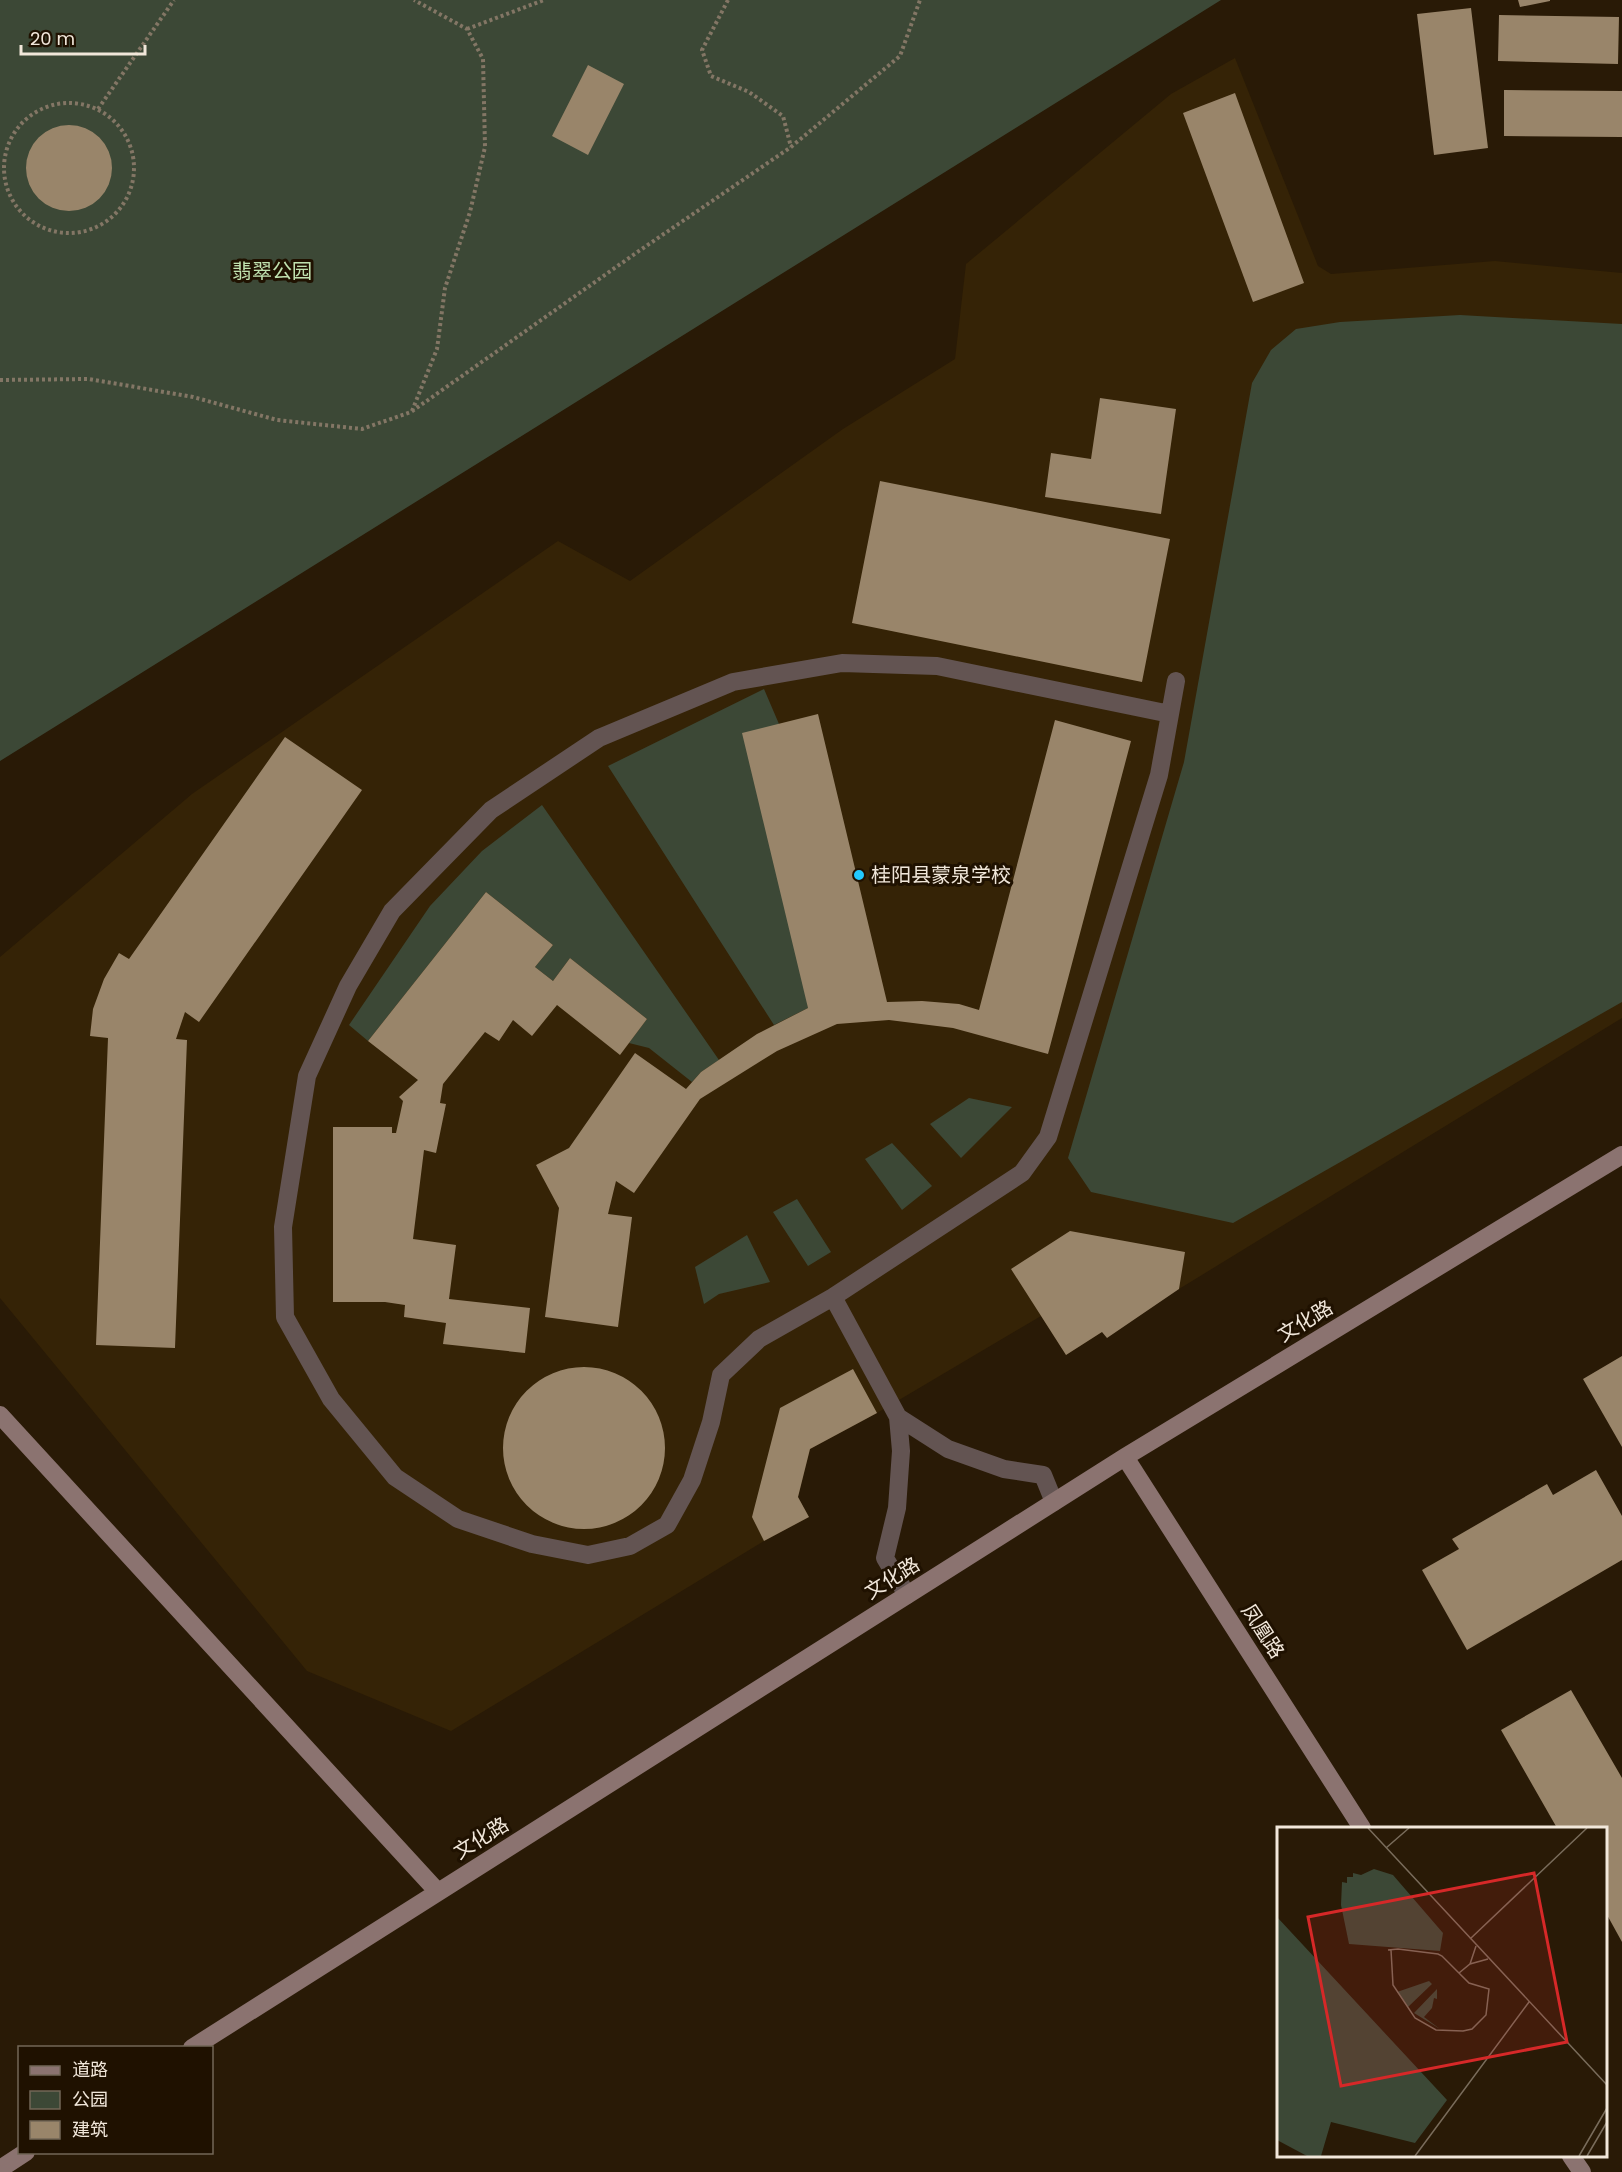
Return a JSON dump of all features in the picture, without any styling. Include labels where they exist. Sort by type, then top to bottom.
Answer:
[{"type":"main road","name":"文化路","points":[[195,2046],[1125,1457],[1622,1155]]},
{"type":"main road","points":[[0,1415],[438,1892]]},
{"type":"main road","name":"凤凰路","points":[[1125,1457],[1361,1827]]},
{"type":"main road","points":[[0,2169],[23,2154]]},
{"type":"main road","points":[[1572,2157],[1582,2172]]},
{"type":"lane","points":[[1170,714],[937,666],[842,663],[733,682],[599,738],[491,810],[392,911],[348,986],[307,1076],[283,1227],[285,1317],[331,1399],[395,1477],[458,1519],[532,1544],[588,1555],[630,1546],[667,1525],[693,1480],[711,1422],[721,1375],[759,1339],[834,1297],[1022,1173],[1048,1137],[1159,775],[1176,681]]},
{"type":"lane","points":[[834,1297],[898,1417],[901,1451],[897,1508],[885,1558],[907,1595]]},
{"type":"lane","points":[[898,1417],[948,1449],[1004,1469],[1043,1476],[1054,1502]]},
{"type":"path","points":[[98,109],[174,0]]},
{"type":"path","points":[[411,412],[437,349],[445,288],[470,212],[485,147],[483,59],[467,29],[414,0]]},
{"type":"path","points":[[467,29],[544,0]]},
{"type":"path","points":[[728,0],[702,51],[711,76],[748,92],[783,116],[791,147]]},
{"type":"path","points":[[0,380],[89,379],[194,397],[277,420],[362,429],[411,412],[791,147],[900,56],[921,3],[920,0]]},
{"type":"path","points":[[59,103],[79,103],[98,109],[116,122],[128,139],[134,160],[133,181],[125,201],[111,218],[93,229],[74,233],[54,231],[37,224],[21,212],[2,178],[11,138],[24,122],[40,110],[59,103]]},
{"type":"shaded area","name":"桂阳县蒙泉学校","points":[[1235,58],[1318,266],[1331,274],[1495,261],[1622,273],[1622,1018],[1179,1289],[1066,1355],[1041,1316],[877,1413],[810,1449],[798,1497],[809,1517],[764,1541],[451,1731],[307,1671],[0,1298],[0,957],[192,794],[558,541],[630,581],[843,429],[955,359],[966,264],[1171,94]]},
{"type":"green space","name":"翡翠公园","points":[[0,0],[1221,0],[0,761]]},
{"type":"green space","points":[[1460,315],[1622,324],[1622,1002],[1233,1223],[1091,1192],[1068,1158],[1184,762],[1252,383],[1271,350],[1296,329],[1340,322]]},
{"type":"green space","points":[[764,689],[779,724],[808,1008],[774,1025],[608,766]]},
{"type":"green space","points":[[542,805],[719,1060],[701,1072],[692,1082],[649,1048],[629,1043],[647,1019],[570,958],[553,981],[535,967],[553,945],[486,892],[368,1041],[349,1025],[430,906],[482,851]]},
{"type":"green space","points":[[969,1098],[1012,1107],[961,1158],[930,1124]]},
{"type":"green space","points":[[892,1143],[932,1186],[902,1210],[865,1159]]},
{"type":"green space","points":[[797,1199],[831,1252],[808,1266],[773,1212]]},
{"type":"green space","points":[[747,1235],[770,1282],[719,1294],[704,1304],[695,1267]]},
{"type":"building","points":[[1518,0],[1550,0],[1550,1],[1520,7]]},
{"type":"building","points":[[1471,8],[1488,148],[1434,155],[1417,14]]},
{"type":"building","points":[[1499,15],[1619,17],[1618,64],[1498,61]]},
{"type":"building","points":[[588,65],[624,84],[588,155],[552,136]]},
{"type":"building","points":[[1504,90],[1622,91],[1622,137],[1504,136]]},
{"type":"building","points":[[1235,93],[1304,283],[1253,302],[1183,113]]},
{"type":"building","points":[[69,125],[93,132],[105,144],[112,168],[105,192],[93,204],[69,211],[45,204],[33,192],[26,168],[33,144],[45,132]]},
{"type":"building","points":[[1100,398],[1176,409],[1161,514],[1045,497],[1051,453],[1091,459]]},
{"type":"building","points":[[880,481],[1170,539],[1142,682],[852,623]]},
{"type":"building","points":[[818,714],[887,1002],[922,1001],[959,1004],[979,1010],[1055,720],[1131,741],[1048,1054],[953,1028],[889,1020],[837,1024],[777,1051],[700,1099],[634,1193],[616,1181],[608,1214],[632,1217],[618,1327],[545,1317],[559,1208],[536,1165],[569,1148],[635,1053],[686,1089],[701,1072],[757,1034],[808,1008],[742,733]]},
{"type":"building","points":[[285,737],[362,790],[199,1022],[185,1012],[176,1039],[187,1040],[175,1348],[96,1345],[108,1038],[90,1036],[93,1009],[104,979],[119,953],[129,959]]},
{"type":"building","points":[[486,892],[553,945],[535,967],[553,981],[570,958],[647,1019],[620,1055],[557,1005],[532,1036],[513,1020],[499,1041],[485,1032],[443,1084],[440,1103],[446,1104],[436,1153],[424,1150],[413,1239],[456,1245],[449,1299],[530,1308],[525,1353],[443,1344],[446,1323],[404,1317],[405,1305],[385,1302],[333,1302],[333,1127],[392,1127],[392,1133],[396,1133],[403,1101],[399,1097],[418,1080],[368,1041]]},
{"type":"building","points":[[1070,1231],[1185,1252],[1179,1289],[1107,1338],[1102,1332],[1066,1355],[1011,1269]]},
{"type":"building","points":[[1622,1356],[1622,1447],[1583,1379]]},
{"type":"building","points":[[584,1367],[615,1373],[641,1391],[659,1417],[665,1448],[659,1479],[641,1505],[615,1523],[584,1529],[553,1523],[527,1505],[509,1479],[503,1448],[509,1417],[527,1391],[553,1373]]},
{"type":"building","points":[[853,1369],[877,1413],[810,1449],[798,1497],[809,1517],[764,1541],[752,1517],[780,1408]]},
{"type":"building","points":[[1596,1470],[1622,1516],[1622,1560],[1467,1650],[1422,1570],[1459,1549],[1452,1539],[1547,1484],[1553,1495]]},
{"type":"building","points":[[1571,1690],[1622,1778],[1622,1942],[1607,1915],[1607,1827],[1556,1827],[1501,1730]]},
{"type":"place","name":"桂阳县蒙泉学校","points":[[859,875]]}]
